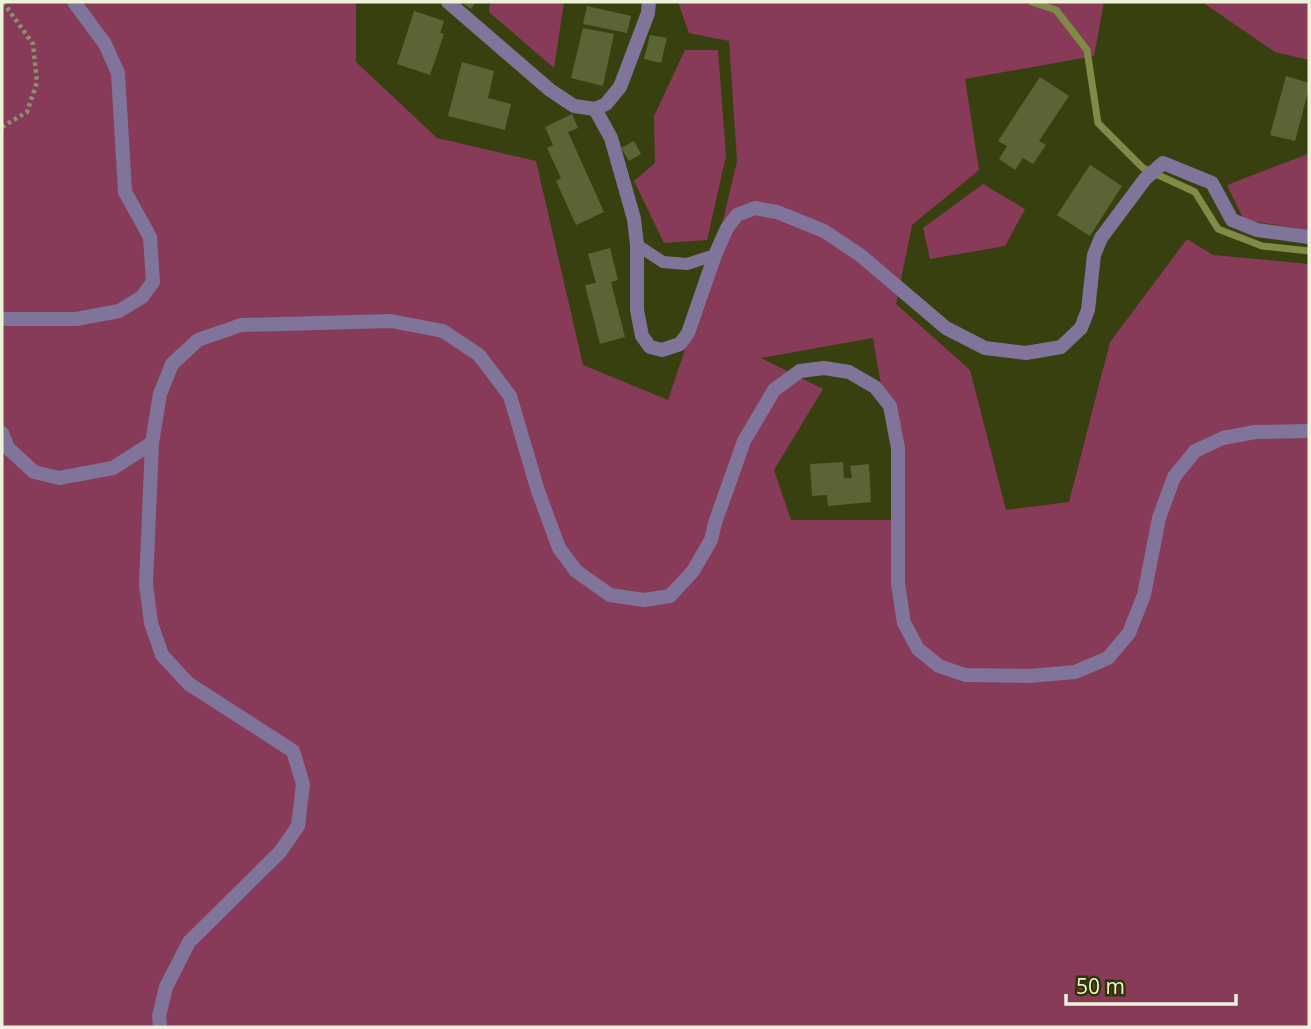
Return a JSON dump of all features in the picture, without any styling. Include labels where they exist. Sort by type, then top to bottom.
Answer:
[{"type":"street","points":[[2,318],[76,319],[119,311],[142,297],[153,282],[150,237],[125,192],[117,73],[105,44],[74,2]]},
{"type":"street","points":[[448,2],[550,90],[574,106],[595,109],[606,104],[620,86],[648,13],[649,2]]},
{"type":"street","points":[[595,109],[611,138],[635,219],[637,310],[642,336],[650,347],[662,350],[680,344],[688,333],[727,228],[737,215],[755,208],[778,212],[824,231],[860,256],[946,328],[985,348],[1026,353],[1061,346],[1081,328],[1088,310],[1094,255],[1101,238],[1145,180],[1163,163],[1212,183],[1231,220],[1257,230],[1309,237]]},
{"type":"street","points":[[160,1027],[159,1016],[166,987],[189,942],[280,852],[298,826],[303,784],[293,751],[189,684],[162,655],[151,623],[146,584],[152,443],[159,394],[172,364],[198,340],[240,325],[391,321],[443,331],[480,355],[510,396],[538,491],[559,548],[576,571],[610,595],[644,600],[670,596],[694,570],[711,540],[744,441],[774,390],[800,372],[824,368],[849,372],[875,387],[890,406],[898,448],[898,584],[904,623],[918,649],[939,666],[965,675],[1029,676],[1075,672],[1108,658],[1129,634],[1143,595],[1158,518],[1174,477],[1195,452],[1223,438],[1255,432],[1309,431]]},
{"type":"street","points":[[2,433],[8,448],[34,472],[59,478],[113,468],[152,443]]},
{"type":"lane","points":[[637,244],[663,262],[687,264],[715,255]]},
{"type":"path","points":[[2,127],[27,112],[37,82],[33,44],[4,2]]},
{"type":"shaded area","points":[[2,2],[356,2],[356,62],[437,138],[536,161],[583,365],[668,400],[717,255],[737,161],[729,41],[689,33],[678,2],[1104,2],[1094,56],[965,79],[979,170],[912,225],[896,304],[970,370],[1006,510],[1069,502],[1110,342],[1187,239],[1213,255],[1309,264],[1309,1027],[2,1027]],"holes":[[[873,338],[904,520],[791,520],[774,470],[823,389],[761,358]]]},
{"type":"shaded area","points":[[490,2],[564,2],[554,68],[489,12]]},
{"type":"shaded area","points":[[1202,2],[1309,2],[1309,60],[1275,52]]},
{"type":"shaded area","points":[[685,50],[718,50],[726,156],[707,240],[664,243],[634,181],[655,163],[654,116]]},
{"type":"shaded area","points":[[1309,151],[1309,230],[1244,220],[1227,185],[1308,154]]},
{"type":"shaded area","points":[[983,184],[1025,209],[1005,246],[930,259],[923,228]]},
{"type":"building","points":[[461,2],[476,2],[471,9]]},
{"type":"building","points":[[587,6],[631,16],[627,33],[583,24]]},
{"type":"building","points":[[414,11],[444,21],[440,33],[444,34],[430,75],[397,64]]},
{"type":"building","points":[[583,28],[614,34],[603,86],[571,78]]},
{"type":"building","points":[[650,35],[667,38],[661,63],[644,59]]},
{"type":"building","points":[[462,62],[494,71],[488,98],[511,104],[505,130],[448,116]]},
{"type":"building","points":[[1286,76],[1309,83],[1295,141],[1270,135]]},
{"type":"building","points":[[1040,77],[1069,96],[1039,141],[1046,145],[1033,164],[1023,158],[1015,170],[999,159],[1007,146],[998,141]]},
{"type":"building","points":[[572,114],[578,128],[568,132],[604,212],[576,225],[556,181],[561,178],[547,148],[553,145],[545,127]]},
{"type":"building","points":[[634,141],[641,154],[629,161],[621,148]]},
{"type":"building","points":[[1090,165],[1122,186],[1090,236],[1057,215]]},
{"type":"building","points":[[610,248],[618,280],[611,282],[625,337],[600,344],[585,285],[596,283],[588,254]]},
{"type":"building","points":[[843,462],[844,478],[852,478],[850,466],[869,464],[871,502],[828,506],[827,495],[812,496],[810,464]]},
{"type":"waterway","points":[[1032,2],[1056,10],[1087,50],[1098,123],[1143,168],[1195,192],[1218,229],[1262,246],[1309,251]]}]
